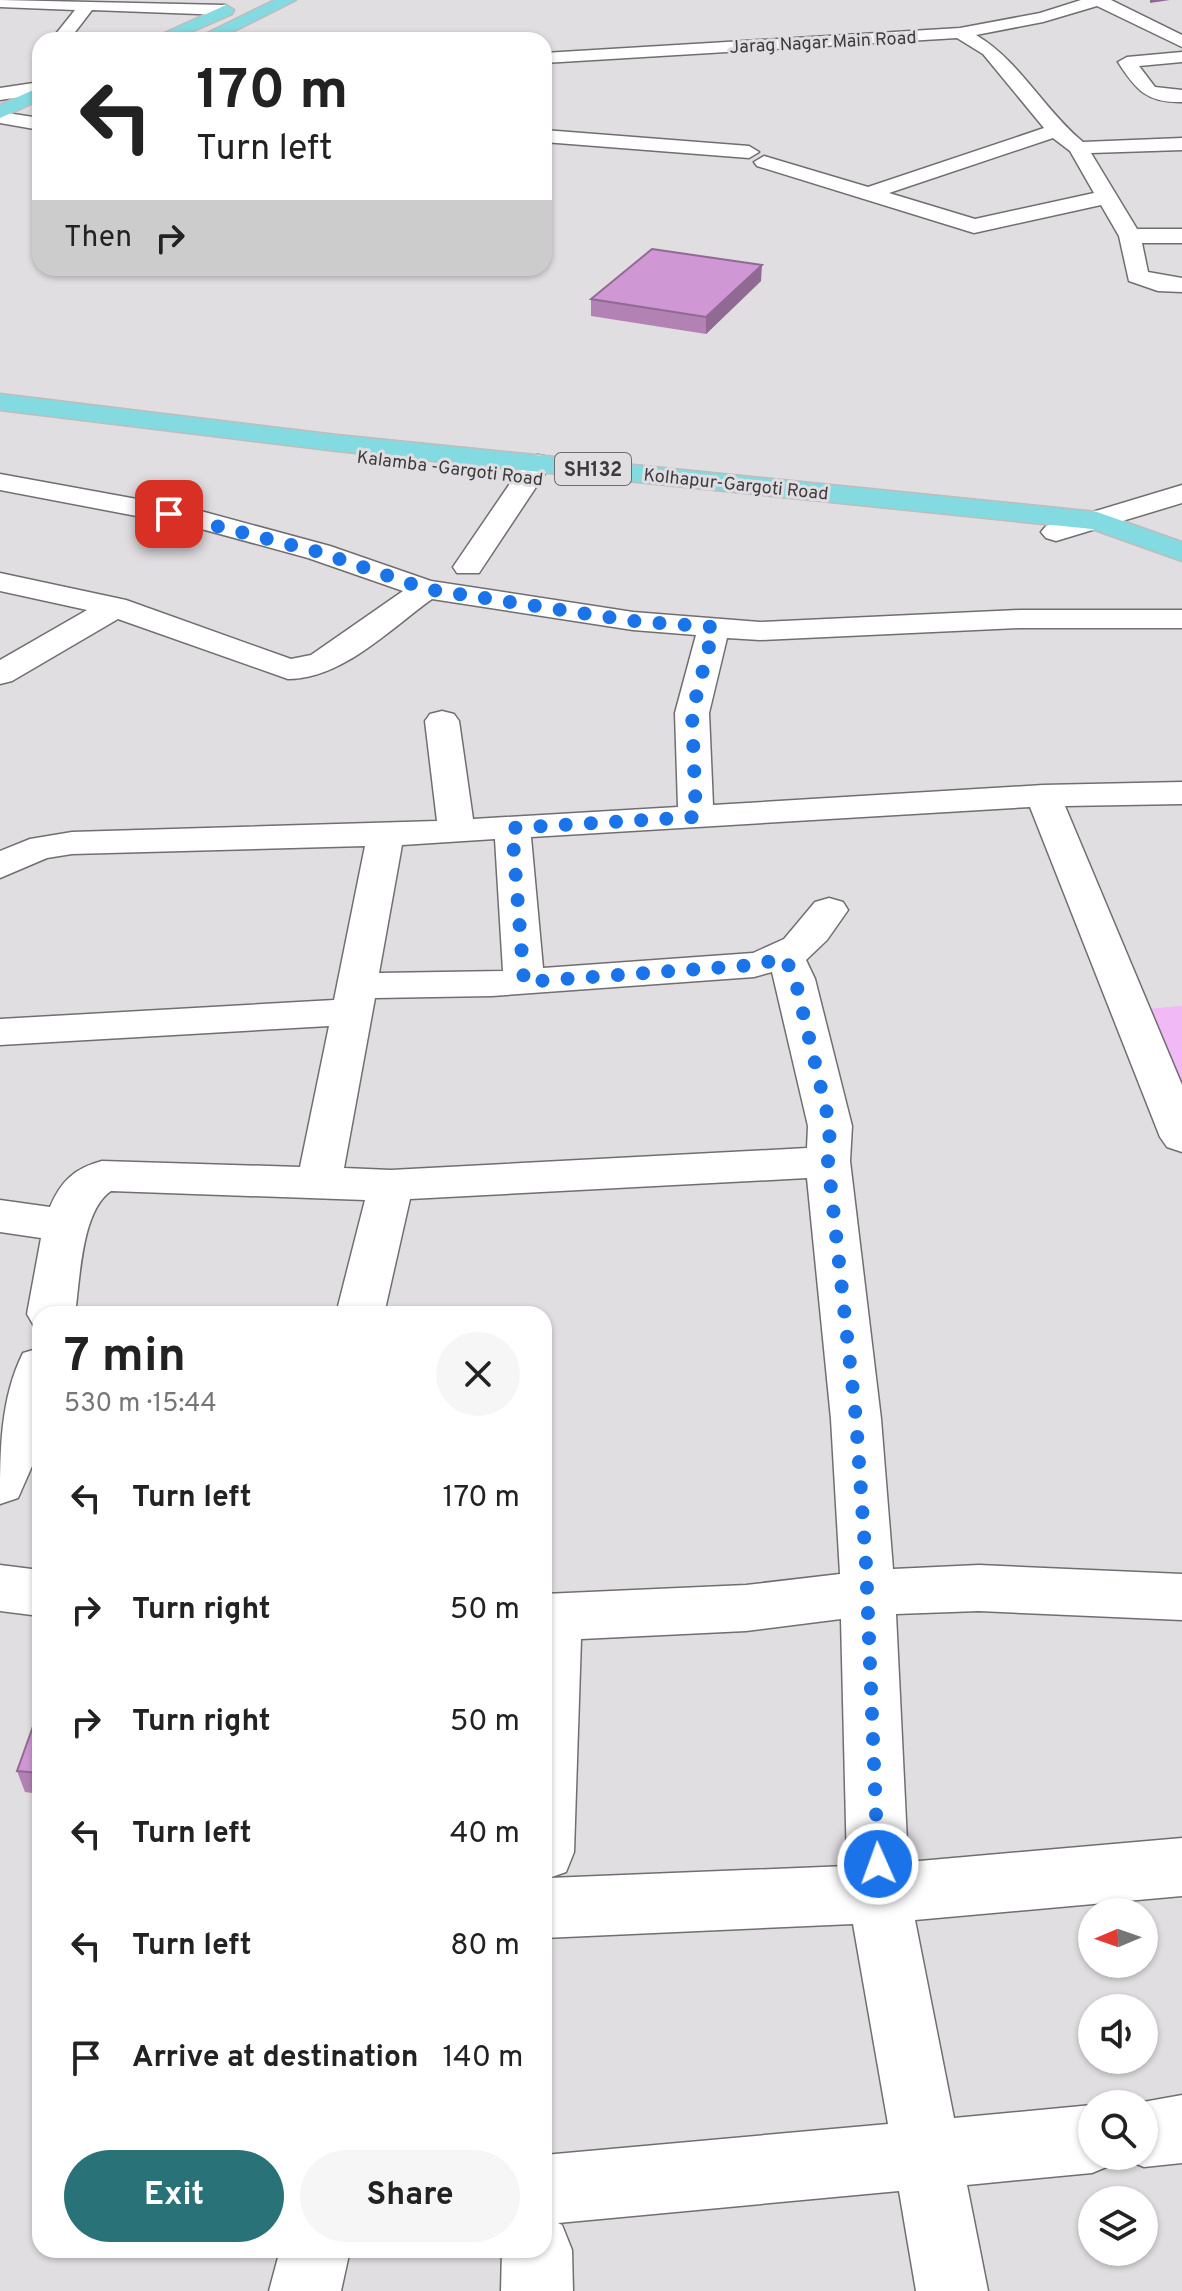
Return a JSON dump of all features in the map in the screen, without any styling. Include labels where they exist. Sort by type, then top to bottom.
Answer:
[{"type":"main road","points":[[176,32],[242,0]]},
{"type":"main road","points":[[219,32],[288,0]]},
{"type":"main road","points":[[2,118],[32,97]]},
{"type":"main road","points":[[2,118],[32,109]]},
{"type":"main road","name":"Kolhapur-Gargoti Road","points":[[0,402],[534,470],[1097,521],[1182,552]]},
{"type":"main road","name":"Kalamba -Gargoti Road","points":[[0,420],[534,470],[1056,532],[1114,540],[1182,566]]},
{"type":"street","points":[[1098,0],[1182,42]]},
{"type":"street","name":"Jarag Nagar Main Road","points":[[552,58],[960,33],[1043,17],[1098,0]]},
{"type":"street","points":[[0,2],[112,2],[225,10]]},
{"type":"street","points":[[0,19],[10,19],[31,3]]},
{"type":"street","points":[[66,32],[88,4]]},
{"type":"street","points":[[1136,20],[1168,16]]},
{"type":"street","points":[[960,33],[989,50],[1056,130],[1078,148],[1130,236],[1137,276],[1158,284],[1182,285]]},
{"type":"street","points":[[1182,57],[1127,62],[1146,92],[1154,96],[1182,96]]},
{"type":"street","points":[[0,94],[32,92]]},
{"type":"street","points":[[2,118],[32,123]]},
{"type":"street","points":[[870,193],[1056,130]]},
{"type":"street","points":[[552,137],[756,157],[974,226],[1107,197]]},
{"type":"street","points":[[1078,148],[1182,144]]},
{"type":"street","points":[[1130,236],[1182,236]]},
{"type":"street","points":[[468,567],[534,470]]},
{"type":"street","points":[[0,482],[197,519],[319,552],[426,589],[633,621],[760,631],[1020,619],[1182,619]]},
{"type":"street","points":[[1056,532],[1182,494]]},
{"type":"street","points":[[0,582],[115,607],[288,669],[306,669],[322,662],[426,589]]},
{"type":"street","points":[[0,674],[115,607]]},
{"type":"street","points":[[696,817],[692,713],[714,627]]},
{"type":"street","points":[[442,721],[456,831]]},
{"type":"street","points":[[0,867],[22,852],[43,845],[386,835],[1043,796],[1182,793]]},
{"type":"street","points":[[1043,796],[1182,1137]]},
{"type":"street","points":[[512,828],[524,982]]},
{"type":"street","points":[[319,1183],[386,835]]},
{"type":"street","points":[[0,1032],[524,982],[754,965],[785,958],[807,943],[829,910]]},
{"type":"street","points":[[785,958],[795,979],[830,1126],[828,1161],[856,1419],[868,1593],[879,1894],[952,2291]]},
{"type":"street","points":[[52,1306],[66,1225],[79,1191],[102,1176],[391,1185],[528,1180],[828,1161]]},
{"type":"street","points":[[362,1306],[391,1185]]},
{"type":"street","points":[[0,1216],[66,1225]]},
{"type":"street","points":[[0,1483],[32,1398]]},
{"type":"street","points":[[0,1588],[32,1592]]},
{"type":"street","points":[[552,1617],[746,1608],[868,1593],[979,1588],[1182,1597]]},
{"type":"street","points":[[552,1908],[879,1894],[1182,1867]]},
{"type":"street","points":[[1158,2132],[1182,2129]]},
{"type":"street","points":[[552,2189],[1078,2140]]},
{"type":"street","points":[[305,2291],[313,2258]]},
{"type":"street","points":[[537,2258],[537,2291]]},
{"type":"shaded area","points":[[1182,1006],[1182,1102],[1144,1009]]},
{"type":"building","points":[[652,249],[762,265],[706,317],[591,299]]},
{"type":"building","points":[[32,1729],[32,1772],[17,1771]]},
{"type":"route","points":[[169,514],[319,552],[426,589],[633,621],[714,627],[703,660],[692,713],[696,817],[512,828],[524,982],[754,965],[785,958],[795,979],[830,1126],[828,1161],[856,1419],[868,1593],[878,1864]]}]
